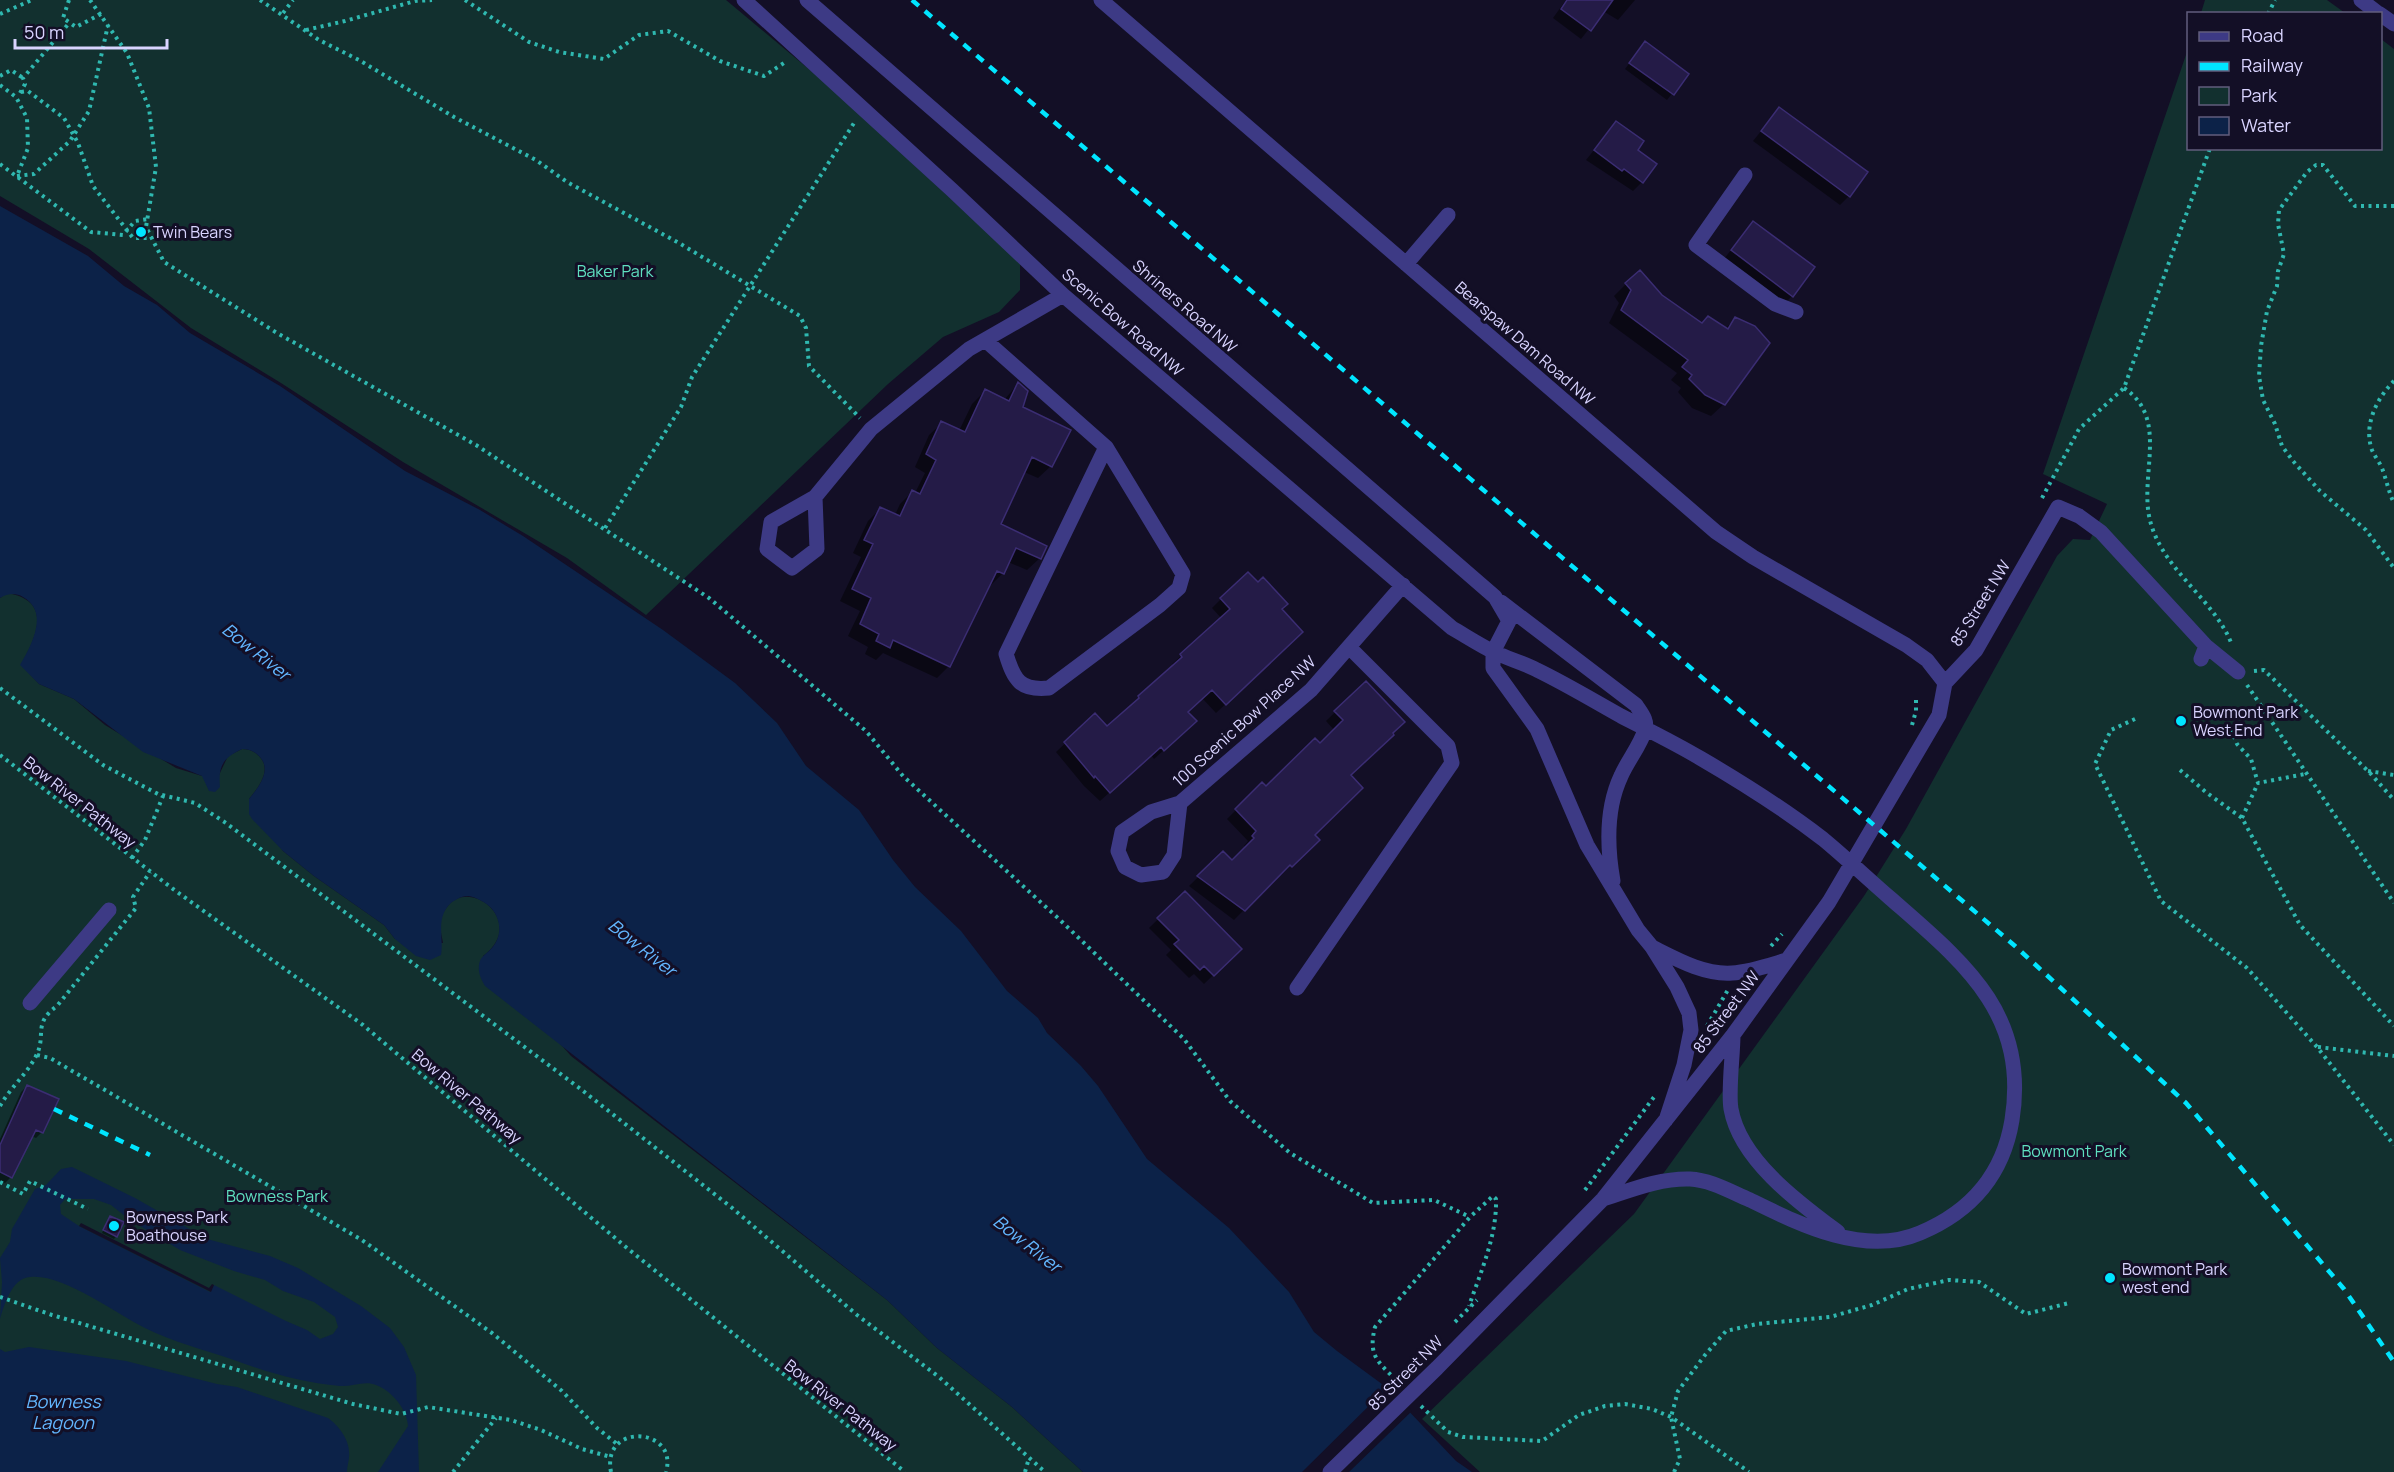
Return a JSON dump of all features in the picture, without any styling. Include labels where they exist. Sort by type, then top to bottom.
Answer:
[{"type":"street","name":"Scenic Bow Road NW","points":[[744,0],[1063,295],[1452,628],[1493,652],[1536,669],[1698,757],[1775,804],[1824,841],[1962,964],[1989,996],[2003,1022],[2010,1048],[2015,1102],[2003,1152],[1988,1181],[1975,1199],[1957,1215],[1917,1235],[1887,1241],[1843,1236],[1808,1228],[1716,1184],[1690,1179],[1653,1183],[1603,1199]]},
{"type":"street","name":"Shriners Road NW","points":[[807,0],[1495,597],[1509,621],[1493,652]]},
{"type":"street","name":"Bearspaw Dam Road NW","points":[[1101,0],[1716,532],[1753,557],[1906,645],[1927,660],[1945,683]]},
{"type":"street","points":[[2361,0],[2377,12]]},
{"type":"street","points":[[1746,175],[1696,245],[1775,304],[1796,312]]},
{"type":"street","points":[[1406,264],[1448,215]]},
{"type":"street","points":[[815,498],[817,549],[792,568],[767,549],[771,522],[815,498],[871,429],[969,349],[1063,295]]},
{"type":"street","points":[[985,340],[1106,447],[1183,574],[1179,588],[1160,605],[1049,688],[1033,689],[1013,677],[1006,654],[1106,447]]},
{"type":"street","name":"85 Street NW","points":[[1330,1472],[1437,1368],[1603,1199],[1733,1035],[1829,902],[1939,715],[1945,683],[1976,650],[2058,507],[2079,516],[2101,532],[2204,652],[2238,672]]},
{"type":"street","name":"100 Scenic Bow Place NW","points":[[1180,802],[1174,855],[1163,872],[1141,875],[1125,867],[1118,851],[1122,832],[1150,812],[1180,802],[1311,690],[1403,585]]},
{"type":"street","points":[[1495,597],[1636,705],[1645,719],[1645,729],[1620,778],[1611,813],[1608,852],[1615,890]]},
{"type":"street","points":[[1297,988],[1452,763],[1448,746],[1349,647]]},
{"type":"street","points":[[1493,652],[1493,668],[1537,729],[1587,845],[1638,930],[1653,946],[1689,1013],[1691,1030],[1684,1065],[1666,1120]]},
{"type":"street","points":[[30,1003],[109,910]]},
{"type":"street","points":[[1653,946],[1681,962],[1714,972],[1732,974],[1787,960]]},
{"type":"street","points":[[1733,1035],[1731,1108],[1743,1143],[1782,1188],[1843,1236]]},
{"type":"path","points":[[0,14],[32,0]]},
{"type":"path","points":[[69,0],[63,18],[76,27],[101,14]]},
{"type":"path","points":[[91,0],[127,53],[149,108],[156,167],[146,226],[164,262],[277,333],[476,445],[709,598],[866,731],[903,776],[1059,919],[1184,1039],[1230,1101],[1290,1153],[1373,1203],[1434,1200],[1470,1217]]},
{"type":"path","points":[[260,0],[305,30],[454,117],[536,160],[567,182],[659,231],[800,316],[806,328],[809,366],[871,429]]},
{"type":"path","points":[[283,14],[293,0]]},
{"type":"path","points":[[305,30],[415,1],[432,0]]},
{"type":"path","points":[[465,0],[529,42],[559,52],[603,59],[639,35],[668,31],[720,61],[764,76],[801,52]]},
{"type":"path","points":[[23,78],[70,22]]},
{"type":"path","points":[[17,176],[34,174],[74,136],[89,111],[108,25]]},
{"type":"path","points":[[0,69],[2,74],[11,70],[23,78],[25,84],[16,97]]},
{"type":"path","points":[[0,85],[16,97],[27,118],[28,148],[17,176]]},
{"type":"path","points":[[21,92],[28,91],[64,118],[74,136],[93,186],[133,238],[152,238]]},
{"type":"path","points":[[605,528],[681,407],[692,377],[863,108]]},
{"type":"path","points":[[2037,506],[2079,429],[2124,388],[2190,198],[2209,150]]},
{"type":"path","points":[[0,164],[91,232],[123,235],[135,221],[148,219]]},
{"type":"path","points":[[2394,206],[2355,206],[2324,165],[2316,165],[2307,172],[2279,210],[2278,224],[2284,254],[2278,271],[2277,286],[2267,310],[2259,376],[2262,400],[2275,424],[2282,446],[2320,491],[2366,530],[2394,568]]},
{"type":"path","points":[[2394,381],[2383,392],[2379,400],[2371,417],[2369,434],[2372,450],[2383,470],[2394,503]]},
{"type":"path","points":[[2124,388],[2142,404],[2150,428],[2147,489],[2151,524],[2162,548],[2180,574],[2223,626],[2231,643],[2238,672],[2394,903]]},
{"type":"path","points":[[2238,672],[2264,670],[2367,770],[2394,800]]},
{"type":"path","points":[[0,688],[103,765],[163,796],[195,804],[226,823],[579,1088],[731,1208],[857,1315],[939,1377],[1045,1472]]},
{"type":"path","points":[[1909,733],[1916,711],[1916,699],[1919,698]]},
{"type":"path","points":[[2135,719],[2111,730],[2095,764],[2161,901],[2247,968],[2317,1047],[2394,1145]]},
{"type":"path","points":[[2231,729],[2237,744],[2252,759],[2258,783],[2242,818]]},
{"type":"path","name":"Bow River Pathway","points":[[0,755],[150,872],[363,1025],[627,1248],[905,1472]]},
{"type":"path","points":[[2180,770],[2242,818],[2300,925],[2394,1026]]},
{"type":"path","points":[[2367,770],[2394,775]]},
{"type":"path","points":[[2258,783],[2305,774]]},
{"type":"path","points":[[132,858],[145,840],[163,796]]},
{"type":"path","points":[[0,1106],[37,1055],[41,1024],[47,1013],[57,1006],[136,908],[133,897],[150,872]]},
{"type":"path","points":[[1770,947],[1784,932]]},
{"type":"path","points":[[1699,1030],[1706,1028],[1729,990],[1731,982]]},
{"type":"path","points":[[2317,1047],[2394,1056]]},
{"type":"path","points":[[37,1055],[50,1058],[362,1240],[492,1333],[562,1391],[597,1428],[617,1444]]},
{"type":"path","points":[[1583,1192],[1659,1090]]},
{"type":"path","points":[[0,1182],[23,1194],[30,1180],[88,1209]]},
{"type":"path","points":[[1396,1380],[1373,1352],[1371,1343],[1375,1327],[1470,1217],[1493,1196],[1496,1199],[1497,1215],[1490,1245],[1468,1307],[1483,1296]]},
{"type":"path","points":[[1674,1472],[1680,1460],[1671,1417],[1678,1391],[1705,1354],[1726,1331],[1756,1323],[1830,1317],[1872,1305],[1908,1289],[1949,1280],[1979,1282],[2026,1314],[2069,1303]]},
{"type":"path","points":[[0,1297],[52,1315],[353,1404],[401,1414],[428,1407],[497,1417],[541,1430],[582,1449],[611,1457]]},
{"type":"path","points":[[1419,1404],[1448,1432],[1463,1437],[1542,1441],[1580,1415],[1605,1406],[1625,1404],[1652,1409],[1671,1417],[1749,1472]]},
{"type":"path","points":[[453,1472],[497,1417]]},
{"type":"path","points":[[611,1472],[611,1457],[617,1444],[633,1436],[651,1438],[664,1450],[667,1458],[666,1472]]},
{"type":"path","points":[[1025,1472],[1029,1458]]},
{"type":"green space","name":"Baker Park","points":[[0,0],[726,0],[829,86],[1020,263],[1020,290],[999,312],[943,337],[888,384],[646,615],[567,558],[403,462],[191,328],[89,249],[0,196]]},
{"type":"green space","points":[[2205,0],[2327,0],[2344,12],[2201,12]]},
{"type":"green space","name":"Bowmont Park","points":[[2382,40],[2394,49],[2394,1472],[1480,1472],[1422,1419],[1634,1214],[1864,896],[1906,829],[2057,556],[2073,539],[2090,540],[2107,504],[2043,474],[2187,52],[2187,150],[2382,150]]},
{"type":"green space","name":"Bowness Park","points":[[7,593],[22,597],[31,604],[36,612],[36,632],[21,665],[39,684],[74,699],[105,725],[176,768],[202,776],[219,775],[228,756],[242,749],[255,753],[263,761],[265,767],[263,779],[249,799],[283,851],[314,876],[384,925],[395,939],[443,943],[441,917],[447,907],[457,899],[469,897],[480,900],[490,907],[497,918],[500,930],[495,943],[483,956],[571,1056],[887,1300],[937,1348],[1012,1407],[1083,1472],[0,1472],[0,598]]},
{"type":"water","name":"Bow River","points":[[0,206],[88,256],[124,286],[157,305],[190,333],[280,386],[405,471],[480,510],[523,536],[663,630],[735,683],[777,723],[806,766],[859,810],[893,860],[915,887],[961,931],[1007,991],[1038,1018],[1047,1033],[1081,1066],[1098,1086],[1147,1159],[1229,1228],[1289,1292],[1314,1332],[1386,1387],[1456,1461],[1472,1472],[1083,1472],[1012,1407],[937,1348],[887,1300],[485,986],[479,973],[480,962],[494,946],[499,935],[498,919],[487,905],[468,896],[452,902],[442,918],[441,955],[430,960],[416,956],[395,939],[384,925],[314,876],[283,851],[252,819],[249,814],[249,799],[263,779],[265,767],[263,761],[255,753],[242,749],[226,759],[221,768],[220,787],[215,792],[209,791],[202,776],[143,752],[74,699],[39,684],[20,665],[36,630],[35,611],[31,603],[20,595],[11,594],[0,598]]},
{"type":"water","points":[[72,1167],[135,1198],[207,1239],[270,1256],[298,1268],[361,1306],[390,1328],[404,1347],[416,1375],[419,1472],[378,1472],[408,1426],[405,1413],[398,1401],[376,1385],[367,1383],[344,1386],[326,1385],[260,1369],[156,1333],[73,1287],[43,1277],[30,1277],[18,1282],[10,1293],[0,1319],[2,1282],[0,1258],[10,1242],[12,1229],[35,1189],[46,1185],[61,1169]],"holes":[[[65,1199],[94,1199],[111,1205],[130,1220],[180,1250],[234,1271],[265,1280],[283,1291],[314,1302],[335,1317],[338,1327],[333,1334],[320,1339],[307,1330],[214,1285],[210,1292],[79,1226],[61,1214],[60,1205]]]},
{"type":"water","name":"Bowness Lagoon","points":[[29,1347],[126,1361],[237,1387],[328,1418],[339,1428],[349,1447],[347,1472],[0,1472],[0,1349],[5,1352]]},
{"type":"pier","points":[[81,1223],[209,1288],[212,1284],[214,1285],[211,1292],[79,1226]]},
{"type":"pier","points":[[1389,1386],[1412,1411],[1349,1472],[1302,1472]]},
{"type":"building","points":[[1567,0],[1613,0],[1591,31],[1561,9]]},
{"type":"building","points":[[1645,41],[1689,74],[1674,95],[1629,63]]},
{"type":"building","points":[[1779,107],[1868,172],[1850,197],[1761,131]]},
{"type":"building","points":[[1616,121],[1644,141],[1638,150],[1657,164],[1643,183],[1594,150]]},
{"type":"building","points":[[1753,221],[1815,267],[1793,297],[1731,250]]},
{"type":"building","points":[[1640,270],[1662,295],[1702,323],[1708,316],[1728,329],[1735,317],[1755,326],[1770,343],[1725,405],[1705,395],[1689,379],[1692,375],[1682,367],[1688,360],[1621,310],[1631,290],[1625,283]]},
{"type":"building","points":[[1018,382],[1028,391],[1023,407],[1071,430],[1052,467],[1032,457],[1001,524],[1047,546],[1041,559],[1016,548],[1004,574],[997,571],[950,667],[893,640],[890,648],[876,641],[879,634],[860,624],[871,598],[852,589],[873,544],[864,540],[880,507],[900,516],[912,490],[920,494],[936,460],[926,454],[941,421],[965,432],[985,389],[1009,401]]},
{"type":"building","points":[[1248,572],[1258,582],[1263,577],[1288,604],[1282,609],[1303,632],[1226,705],[1212,690],[1188,712],[1197,721],[1164,751],[1161,747],[1110,793],[1095,776],[1094,778],[1064,742],[1095,713],[1107,726],[1139,698],[1138,696],[1182,657],[1180,654],[1230,609],[1220,598]]},
{"type":"building","points":[[1366,681],[1405,722],[1351,775],[1363,788],[1315,835],[1320,840],[1292,867],[1290,865],[1245,911],[1197,876],[1223,851],[1232,860],[1254,838],[1252,836],[1256,831],[1235,809],[1262,782],[1266,786],[1315,738],[1320,743],[1343,720],[1334,711]]},
{"type":"building","points":[[1185,891],[1242,949],[1214,976],[1204,966],[1200,970],[1174,944],[1179,940],[1157,918]]},
{"type":"building","points":[[27,1085],[59,1099],[43,1133],[36,1130],[12,1178],[0,1172],[0,1145]]},
{"type":"building","name":"Bowness Park Boathouse","points":[[110,1216],[124,1222],[117,1237],[103,1230]]},
{"type":"railway","points":[[912,0],[2015,946],[2186,1103],[2344,1289],[2394,1362]]},
{"type":"railway","points":[[54,1109],[150,1155]]},
{"type":"place","name":"Twin Bears","points":[[141,232]]},
{"type":"place","name":"Bowmont Park West End","points":[[2181,721]]},
{"type":"place","name":"Bowness Park Boathouse","points":[[114,1226]]},
{"type":"place","name":"Bowmont Park west end","points":[[2110,1278]]}]
